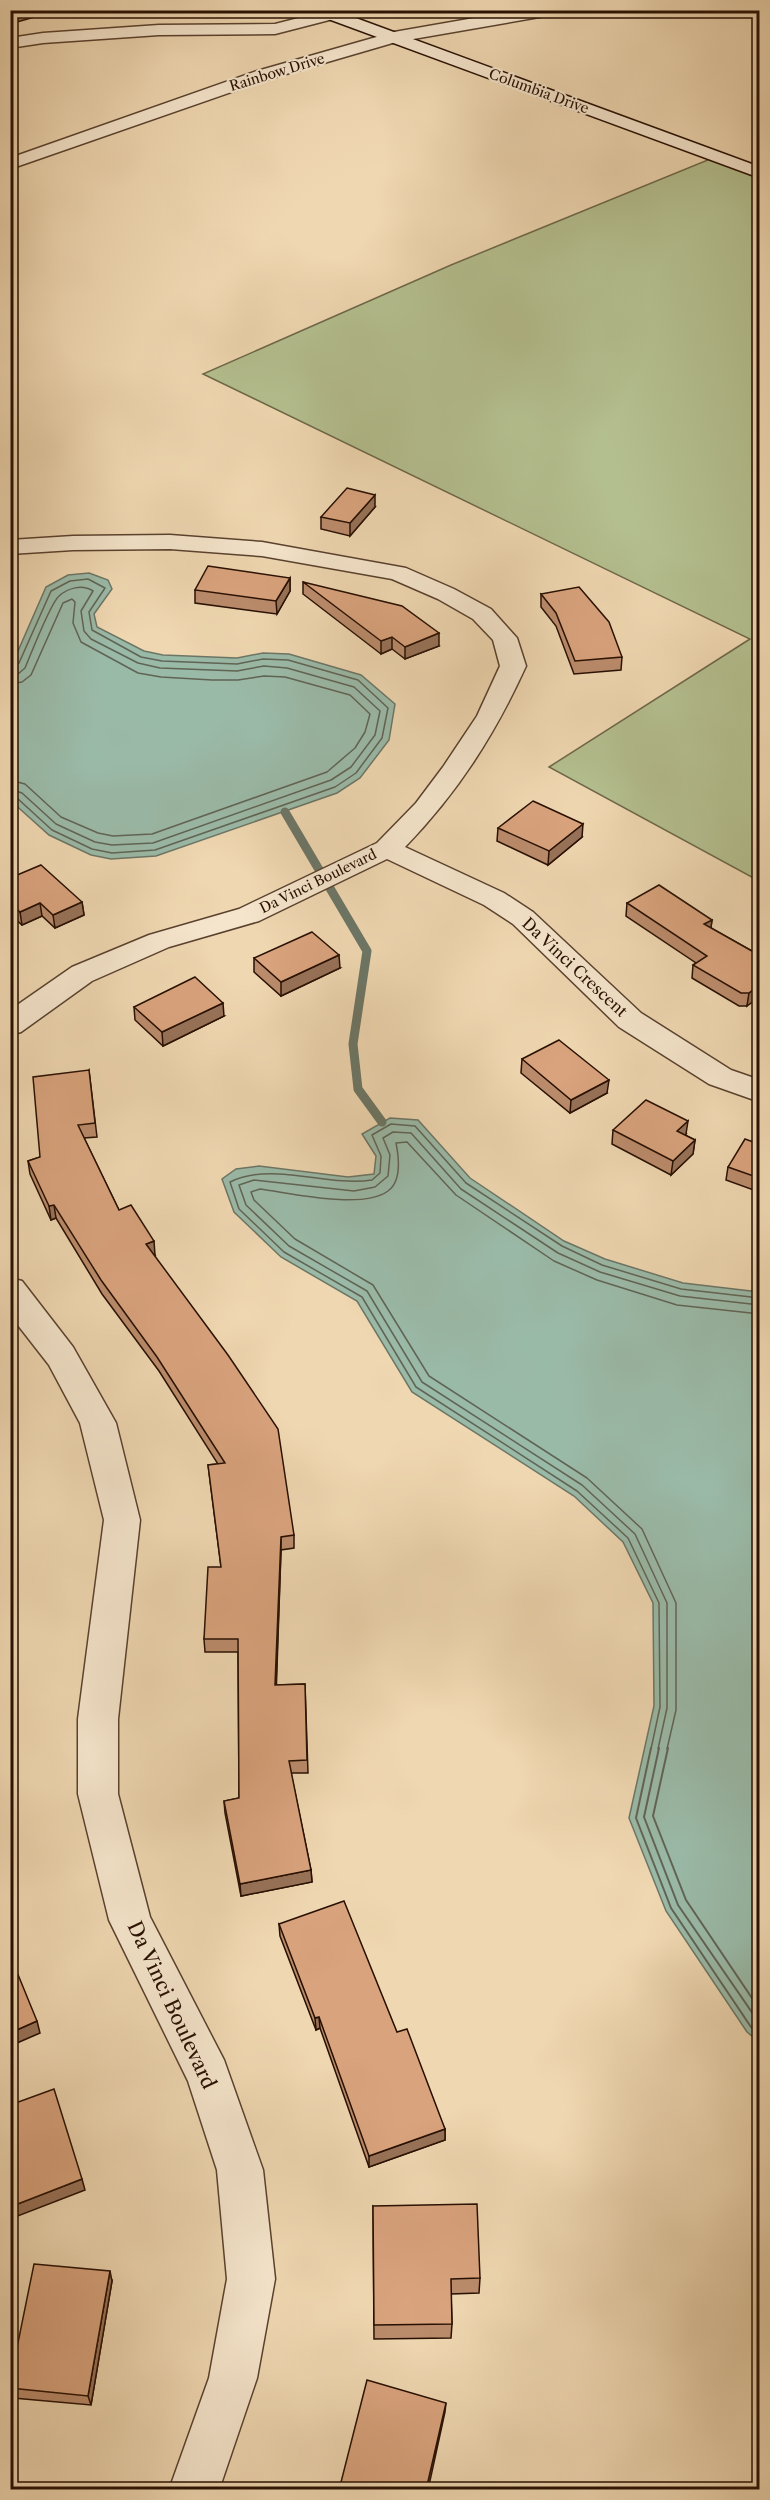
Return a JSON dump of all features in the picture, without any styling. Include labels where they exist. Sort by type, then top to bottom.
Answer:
[{"type":"street","name":"Rainbow Drive","points":[[10,164],[263,75],[394,37],[551,10]]},
{"type":"street","name":"Columbia Drive","points":[[324,13],[759,173]]},
{"type":"street","points":[[10,43],[43,38],[159,30],[275,29],[324,13]]},
{"type":"street","name":"Da Vinci Boulevard","points":[[10,547],[73,543],[170,542],[262,549],[398,573],[446,594],[482,614],[505,638],[513,666],[490,716],[454,771],[426,809],[387,849],[249,915],[159,941],[82,974],[10,1025]]},
{"type":"street","name":"Da Vinci Crescent","points":[[387,849],[494,899],[523,918],[630,1020],[720,1077],[759,1092]]},
{"type":"street","name":"Da Vinci Boulevard","points":[[10,1290],[61,1356],[98,1423],[122,1520],[99,1719],[98,1794],[130,1920],[208,2075],[240,2170],[251,2279],[233,2378],[194,2490]]},
{"type":"green space","points":[[715,157],[759,175],[759,881],[549,767],[750,639],[203,374],[451,265]]},
{"type":"water","points":[[89,573],[108,580],[112,589],[94,614],[97,627],[144,651],[163,655],[237,658],[263,653],[289,654],[361,675],[395,704],[389,740],[360,778],[337,793],[156,856],[111,859],[91,855],[49,835],[11,801],[11,667],[46,587],[68,575]]},
{"type":"water","points":[[390,1118],[418,1120],[470,1178],[564,1241],[605,1259],[683,1283],[759,1292],[759,2042],[747,2032],[666,1911],[629,1818],[654,1706],[653,1603],[623,1542],[574,1496],[412,1392],[357,1301],[281,1257],[234,1212],[222,1179],[236,1169],[259,1166],[348,1177],[374,1174],[376,1156],[362,1134]]},
{"type":"building","points":[[10,10],[22,10],[10,14]]},
{"type":"building","points":[[347,488],[375,495],[350,523],[321,517]]},
{"type":"building","points":[[208,566],[290,578],[276,601],[195,590]]},
{"type":"building","points":[[303,582],[402,606],[439,633],[405,647],[392,637],[381,641]]},
{"type":"building","points":[[579,587],[609,622],[622,657],[575,661],[556,613],[541,594]]},
{"type":"building","points":[[533,801],[583,824],[549,851],[498,828]]},
{"type":"building","points":[[41,865],[82,902],[53,915],[40,903],[20,912],[10,903],[10,878]]},
{"type":"building","points":[[659,885],[712,920],[704,924],[759,955],[759,985],[749,993],[741,993],[693,965],[707,956],[627,903]]},
{"type":"building","points":[[312,932],[339,955],[281,982],[254,958]]},
{"type":"building","points":[[195,977],[223,1003],[162,1032],[134,1007]]},
{"type":"building","points":[[559,1040],[609,1080],[571,1100],[522,1059]]},
{"type":"building","points":[[89,1070],[95,1123],[78,1125],[119,1210],[131,1205],[154,1241],[146,1244],[228,1355],[278,1429],[294,1535],[281,1537],[275,1685],[305,1684],[307,1760],[289,1761],[311,1870],[240,1884],[224,1801],[239,1798],[238,1639],[204,1639],[208,1567],[221,1567],[208,1465],[225,1463],[157,1357],[101,1280],[54,1205],[49,1206],[28,1161],[40,1157],[33,1077]]},
{"type":"building","points":[[646,1100],[688,1121],[677,1131],[695,1140],[673,1161],[613,1130]]},
{"type":"building","points":[[745,1139],[759,1144],[759,1178],[728,1167]]},
{"type":"building","points":[[344,1901],[397,2032],[407,2029],[445,2129],[369,2156],[319,2017],[315,2018],[279,1924]]},
{"type":"building","points":[[10,1955],[37,2021],[10,2033]]},
{"type":"building","points":[[54,2089],[82,2179],[10,2207],[10,2105]]},
{"type":"building","points":[[477,2204],[480,2278],[451,2279],[452,2324],[374,2325],[373,2206]]},
{"type":"building","points":[[34,2264],[110,2271],[88,2396],[10,2388]]},
{"type":"building","points":[[367,2380],[446,2403],[426,2490],[339,2490]]},
{"type":"building","points":[[10,2475],[20,2486],[16,2490],[10,2490]]},
{"type":"waterway","points":[[285,812],[367,951],[353,1044],[358,1089],[382,1122]]}]
